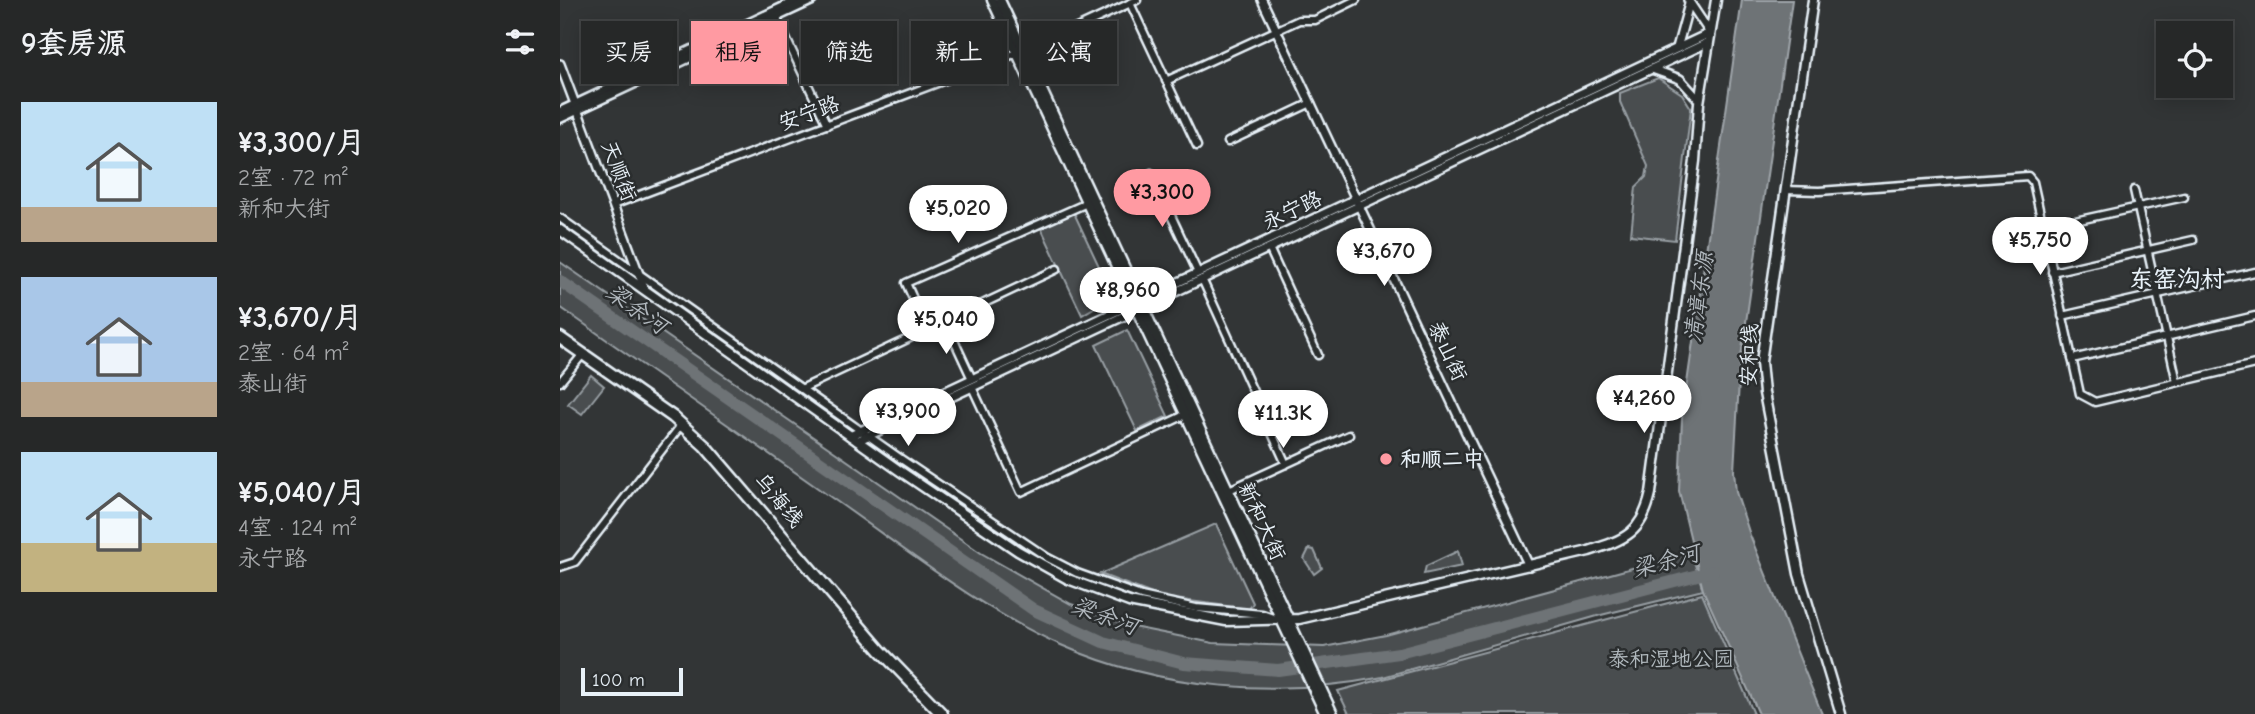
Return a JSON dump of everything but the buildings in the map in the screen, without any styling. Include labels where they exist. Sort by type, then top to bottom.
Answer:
[{"type":"highway","name":"乌海线","points":[[560,338],[682,424],[728,470],[880,650],[942,714]]},
{"type":"main road","points":[[560,118],[576,107],[799,0]]},
{"type":"main road","points":[[560,111],[576,107],[813,0]]},
{"type":"main road","name":"新和大街","points":[[992,0],[1021,53]]},
{"type":"main road","name":"新和大街","points":[[1000,0],[1021,53]]},
{"type":"main road","name":"安和线","points":[[1813,0],[1763,344],[1762,377],[1804,596],[1841,711]]},
{"type":"main road","points":[[560,230],[854,439],[1018,551],[1080,584],[1129,602],[1178,614],[1226,621],[1286,620],[1529,566],[1621,540],[1635,530],[1647,513],[1695,161],[1699,100],[1715,1]]},
{"type":"main road","name":"新和大街","points":[[1035,84],[1087,203],[1229,490],[1295,641],[1318,690],[1333,714]]},
{"type":"main road","name":"新和大街","points":[[1035,84],[1138,305],[1185,415],[1286,620]]},
{"type":"main road","name":"新和大街","points":[[1318,690],[1325,714]]},
{"type":"street","name":"泰山街","points":[[1262,0],[1529,566]]},
{"type":"street","points":[[1166,82],[1299,20],[1315,20],[1354,1]]},
{"type":"street","points":[[1133,2],[1166,82],[1197,146]]},
{"type":"street","name":"安宁路","points":[[1091,21],[1133,2]]},
{"type":"street","points":[[1689,2],[1709,37]]},
{"type":"street","points":[[1678,48],[1689,2]]},
{"type":"street","points":[[776,17],[827,125]]},
{"type":"street","name":"永宁路","points":[[1200,276],[1269,248],[1678,48],[1709,37]]},
{"type":"street","name":"永宁路","points":[[854,439],[1652,68],[1709,37]]},
{"type":"street","name":"安宁路","points":[[613,205],[1021,53]]},
{"type":"street","name":"天顺街","points":[[560,64],[645,290]]},
{"type":"street","points":[[1652,68],[1680,79],[1699,100]]},
{"type":"street","points":[[1228,142],[1311,103]]},
{"type":"street","points":[[1152,173],[1286,464]]},
{"type":"street","points":[[1785,190],[1819,191],[2023,176],[2033,182],[2080,394],[2088,401],[2255,364]]},
{"type":"street","points":[[2134,190],[2177,382]]},
{"type":"street","points":[[2043,228],[2184,197]]},
{"type":"street","points":[[927,330],[906,283],[1087,203]]},
{"type":"street","points":[[560,218],[1001,529],[1077,573],[1161,602],[1262,614],[1286,620]]},
{"type":"street","points":[[2052,272],[2193,240]]},
{"type":"street","points":[[1269,248],[1318,355]]},
{"type":"street","points":[[801,389],[1057,269]]},
{"type":"street","points":[[2062,316],[2255,272]]},
{"type":"street","points":[[2072,359],[2255,316]]},
{"type":"street","points":[[945,321],[1021,492],[1185,415]]},
{"type":"street","points":[[560,382],[583,354]]},
{"type":"street","points":[[560,567],[575,562],[682,424]]},
{"type":"street","points":[[1229,490],[1349,435]]},
{"type":"green space","points":[[1658,78],[1682,94],[1691,108],[1675,240],[1631,235],[1636,187],[1646,177],[1648,166],[1620,102],[1620,93]]},
{"type":"green space","points":[[1074,213],[1113,296],[1082,315],[1041,228]]},
{"type":"green space","points":[[560,262],[981,553],[1071,604],[1133,627],[1213,643],[1324,647],[1386,635],[1691,552],[1703,590],[1601,615],[1383,677],[1343,683],[1261,688],[1178,680],[1138,672],[1061,645],[970,595],[560,307]]},
{"type":"green space","points":[[1127,330],[1168,416],[1137,431],[1096,345]]},
{"type":"green space","points":[[591,375],[604,386],[582,414],[568,404]]},
{"type":"green space","points":[[1216,524],[1253,603],[1249,609],[1160,597],[1100,574]]},
{"type":"green space","points":[[1309,549],[1314,550],[1322,568],[1314,574],[1304,559]]},
{"type":"green space","points":[[1458,551],[1462,566],[1424,574],[1426,566]]},
{"type":"green space","name":"泰和湿地公园","points":[[1702,594],[1754,714],[1349,714],[1338,691]]},
{"type":"shaded area","points":[[1742,0],[1792,0],[1740,364],[1734,471],[1736,492],[1750,535],[1822,714],[1759,714],[1703,590],[1679,491],[1682,418]]},
{"type":"waterway","name":"梁余河","points":[[560,281],[1034,610],[1103,642],[1184,663],[1278,670],[1399,653],[1713,571]]},
{"type":"place","name":"和顺二中","points":[[1386,459]]},
{"type":"district","name":"东窑沟村","points":[[2177,279]]},
{"type":"water label","name":"清漳东源","points":[[1699,297]]}]
